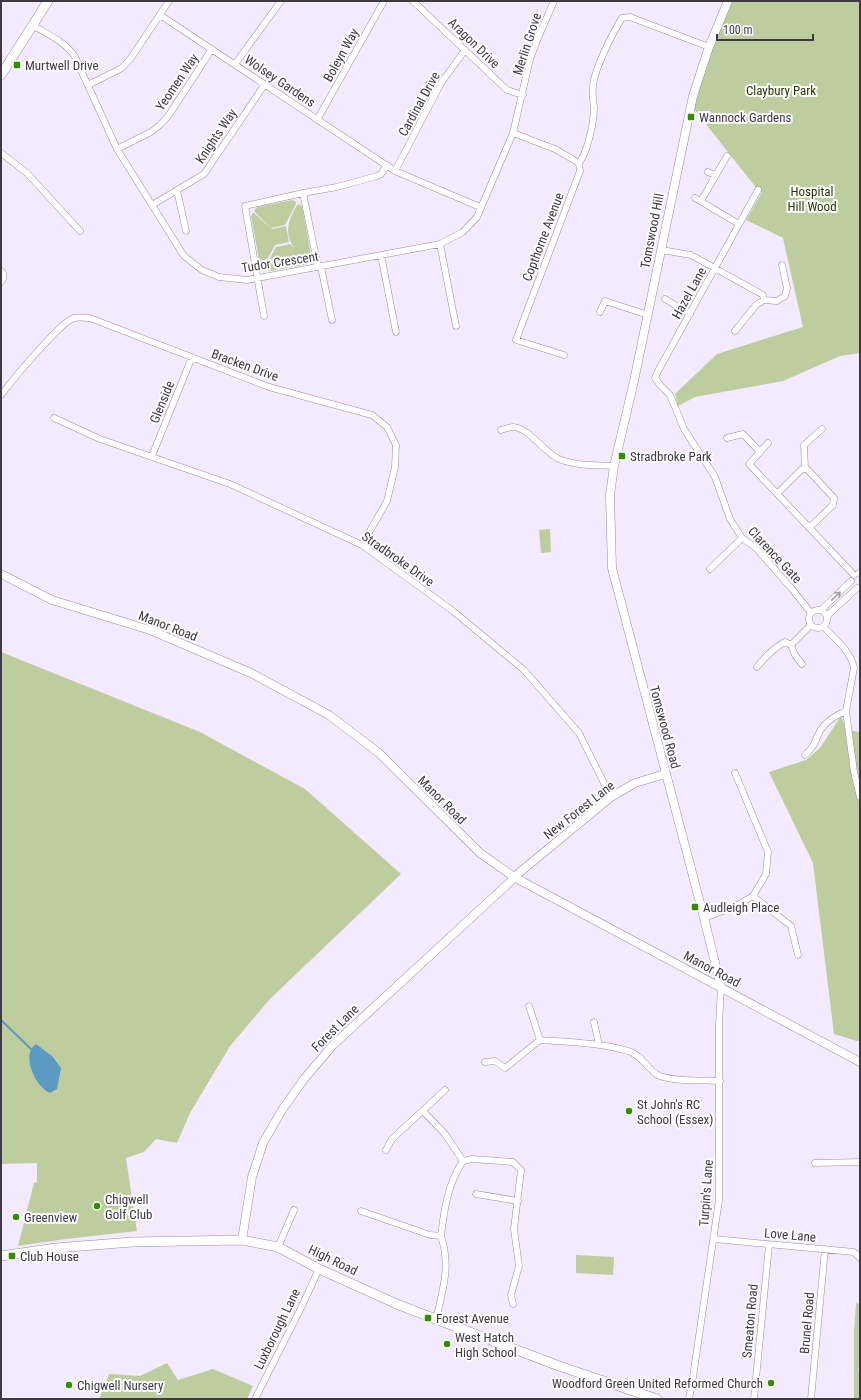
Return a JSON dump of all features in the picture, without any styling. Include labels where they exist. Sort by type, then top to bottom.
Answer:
[{"type":"main road","points":[[1,76],[48,1]]},
{"type":"main road","name":"High Road","points":[[1,1256],[56,1248],[132,1242],[242,1240],[278,1247],[319,1269],[436,1320],[559,1366],[657,1399]]},
{"type":"street","points":[[88,85],[122,68],[131,58],[169,1]]},
{"type":"street","points":[[235,64],[280,1]]},
{"type":"street","name":"Boleyn Way","points":[[317,120],[384,1]]},
{"type":"street","name":"Aragon Drive","points":[[413,1],[507,90],[523,94]]},
{"type":"street","name":"Merlin Grove","points":[[523,94],[530,59],[554,1]]},
{"type":"street","name":"Tomswood Hill","points":[[614,468],[648,315],[692,96],[709,46],[728,1]]},
{"type":"street","name":"Wolsey Gardens","points":[[160,15],[395,171],[480,207]]},
{"type":"street","points":[[513,133],[555,149],[579,163],[588,143],[593,125],[593,85],[598,67],[622,18],[630,17],[709,46]]},
{"type":"street","name":"Tudor Crescent","points":[[32,25],[71,50],[117,149],[184,256],[202,270],[219,277],[247,280],[319,267],[440,244],[463,232],[477,217],[513,133],[523,94]]},
{"type":"street","name":"Yeomen Way","points":[[117,149],[152,132],[170,115],[212,49]]},
{"type":"street","name":"Cardinal Drive","points":[[395,171],[441,83],[465,50]]},
{"type":"street","name":"Knights Way","points":[[152,204],[196,179],[206,170],[265,84]]},
{"type":"street","points":[[1,153],[27,173],[80,231]]},
{"type":"street","points":[[701,201],[727,156]]},
{"type":"street","name":"Copthorne Avenue","points":[[564,355],[516,340],[580,171],[579,163]]},
{"type":"street","points":[[264,316],[245,206],[337,187],[377,176],[381,174],[387,165]]},
{"type":"street","points":[[708,172],[715,176]]},
{"type":"street","points":[[177,190],[186,231]]},
{"type":"street","name":"Hazel Lane","points":[[675,403],[670,394],[655,378],[758,190]]},
{"type":"street","points":[[303,193],[332,320]]},
{"type":"street","points":[[695,198],[739,224]]},
{"type":"street","points":[[440,244],[456,326]]},
{"type":"street","points":[[661,250],[691,255],[764,297],[777,301],[785,296],[787,288],[782,265]]},
{"type":"street","points":[[381,255],[396,332]]},
{"type":"street","points":[[1,271],[3,273],[3,279],[1,282]]},
{"type":"street","points":[[735,331],[749,312],[764,297]]},
{"type":"street","points":[[665,299],[690,314]]},
{"type":"street","points":[[600,312],[605,301],[648,315]]},
{"type":"street","name":"Bracken Drive","points":[[1,395],[18,373],[64,324],[74,318],[90,318],[269,387],[372,415],[387,427],[396,444],[395,467],[387,501],[362,545]]},
{"type":"street","name":"Glenside","points":[[152,456],[192,357]]},
{"type":"street","name":"Clarence Gate","points":[[675,403],[684,429],[715,477],[730,519],[742,538],[756,548],[811,613]]},
{"type":"street","name":"Stradbroke Drive","points":[[54,418],[100,439],[230,484],[362,545],[452,611],[524,670],[578,733],[611,797]]},
{"type":"street","points":[[501,430],[514,427],[520,429],[526,432],[543,448],[558,458],[569,462],[614,468]]},
{"type":"street","points":[[809,528],[834,505],[834,498],[805,469],[804,445],[822,429]]},
{"type":"street","points":[[727,438],[743,434],[760,452]]},
{"type":"street","points":[[768,443],[749,464],[809,528],[858,574],[852,578],[851,581],[821,610]]},
{"type":"street","name":"Tomswood Road","points":[[614,468],[610,495],[612,568],[721,987]]},
{"type":"street","points":[[777,494],[802,469],[805,469]]},
{"type":"street","points":[[710,569],[742,538]]},
{"type":"street","name":"Manor Road","points":[[1,574],[52,600],[150,630],[208,654],[251,673],[329,715],[379,753],[480,853],[514,877],[860,1062]]},
{"type":"street","points":[[827,616],[859,587],[854,586],[851,581]]},
{"type":"street","points":[[815,610],[821,610],[824,612],[827,616],[827,623],[824,627],[817,629],[811,625],[809,618],[811,613],[815,610]]},
{"type":"street","points":[[791,644],[811,625]]},
{"type":"street","points":[[824,627],[851,656],[853,662],[854,668],[846,711],[854,772],[860,797]]},
{"type":"street","points":[[757,667],[766,656],[785,642],[791,644],[795,654],[802,664]]},
{"type":"street","points":[[805,755],[815,744],[820,731],[827,722],[837,714],[846,711]]},
{"type":"street","points":[[704,918],[734,907],[753,896],[766,874],[768,852],[735,773]]},
{"type":"street","name":"New Forest Lane","points":[[514,877],[611,797],[635,783],[665,774]]},
{"type":"street","name":"Forest Lane","points":[[242,1240],[252,1177],[263,1143],[282,1110],[304,1079],[334,1045],[514,877]]},
{"type":"street","points":[[753,896],[791,926],[798,954]]},
{"type":"street","name":"Turpin's Lane","points":[[689,1399],[719,1200],[719,1025],[721,987]]},
{"type":"street","points":[[529,1006],[540,1040]]},
{"type":"street","points":[[594,1022],[599,1045]]},
{"type":"street","points":[[485,1062],[495,1060],[505,1068],[540,1040],[599,1045],[630,1051],[644,1061],[656,1074],[668,1078],[720,1081]]},
{"type":"street","points":[[386,1150],[392,1140],[445,1090]]},
{"type":"street","points":[[423,1111],[445,1134],[463,1161]]},
{"type":"street","points":[[436,1320],[446,1274],[447,1262],[441,1236],[446,1202],[459,1167],[463,1161],[472,1159],[514,1162],[521,1170],[514,1228],[519,1266],[511,1295],[512,1304]]},
{"type":"street","points":[[816,1163],[860,1162]]},
{"type":"street","points":[[476,1194],[518,1201]]},
{"type":"street","points":[[278,1247],[294,1210]]},
{"type":"street","points":[[361,1211],[430,1235],[441,1236]]},
{"type":"street","name":"Love Lane","points":[[714,1239],[854,1252],[860,1258]]},
{"type":"street","name":"Smeaton Road","points":[[754,1399],[768,1244]]},
{"type":"street","name":"Brunel Road","points":[[811,1399],[825,1250]]},
{"type":"street","name":"Luxborough Lane","points":[[255,1399],[319,1269]]},
{"type":"green space","name":"Claybury Park","points":[[732,1],[860,1],[860,353],[840,356],[783,381],[695,397],[678,406],[675,394],[717,354],[803,327],[783,238],[746,220],[762,192],[758,190],[694,109],[708,56]]},
{"type":"green space","points":[[293,200],[296,204],[285,225],[271,228],[254,211],[257,207]]},
{"type":"green space","points":[[298,204],[302,206],[311,256],[308,259],[294,248],[288,234],[290,220]]},
{"type":"green space","points":[[253,213],[272,229],[286,226],[289,242],[275,245],[263,267],[260,265],[251,216]]},
{"type":"green space","points":[[290,244],[308,260],[304,265],[269,271],[265,268],[276,247]]},
{"type":"green space","points":[[550,529],[551,552],[541,553],[539,530]]},
{"type":"green space","name":"Chigwell Golf Club","points":[[1,652],[200,732],[305,789],[401,874],[270,999],[230,1046],[190,1113],[177,1143],[156,1139],[144,1152],[126,1158],[137,1231],[18,1246],[34,1183],[37,1182],[37,1163],[1,1164]]},
{"type":"green space","points":[[841,716],[847,730],[860,732],[860,1041],[834,1034],[813,863],[769,772],[806,760],[820,748]]},
{"type":"green space","points":[[576,1255],[614,1257],[613,1275],[576,1273]]},
{"type":"green space","points":[[856,1303],[860,1304],[860,1366],[858,1369],[860,1375],[860,1399],[854,1399],[854,1332]]},
{"type":"green space","points":[[167,1363],[178,1380],[213,1369],[253,1386],[247,1399],[99,1399],[109,1374],[140,1376]]},
{"type":"water","points":[[36,1044],[52,1056],[61,1068],[57,1089],[50,1093],[40,1085],[35,1078],[30,1063],[29,1055],[31,1049]]},
{"type":"waterway","points":[[1,1020],[31,1049]]},
{"type":"place","name":"Murtwell Drive","points":[[17,65]]},
{"type":"place","name":"Wannock Gardens","points":[[691,117]]},
{"type":"place","name":"Stradbroke Park","points":[[622,456]]},
{"type":"place","name":"Audleigh Place","points":[[695,907]]},
{"type":"place","name":"St John's RC School (Essex)","points":[[629,1111]]},
{"type":"place","name":"Chigwell Golf Club","points":[[97,1206]]},
{"type":"place","name":"Greenview","points":[[16,1217]]},
{"type":"place","name":"Club House","points":[[12,1256]]},
{"type":"place","name":"Forest Avenue","points":[[428,1318]]},
{"type":"place","name":"West Hatch High School","points":[[447,1344]]},
{"type":"place","name":"Woodford Green United Reformed Church","points":[[771,1383]]},
{"type":"place","name":"Chigwell Nursery","points":[[69,1385]]},
{"type":"park label","name":"Hospital Hill Wood","points":[[812,198]]}]
